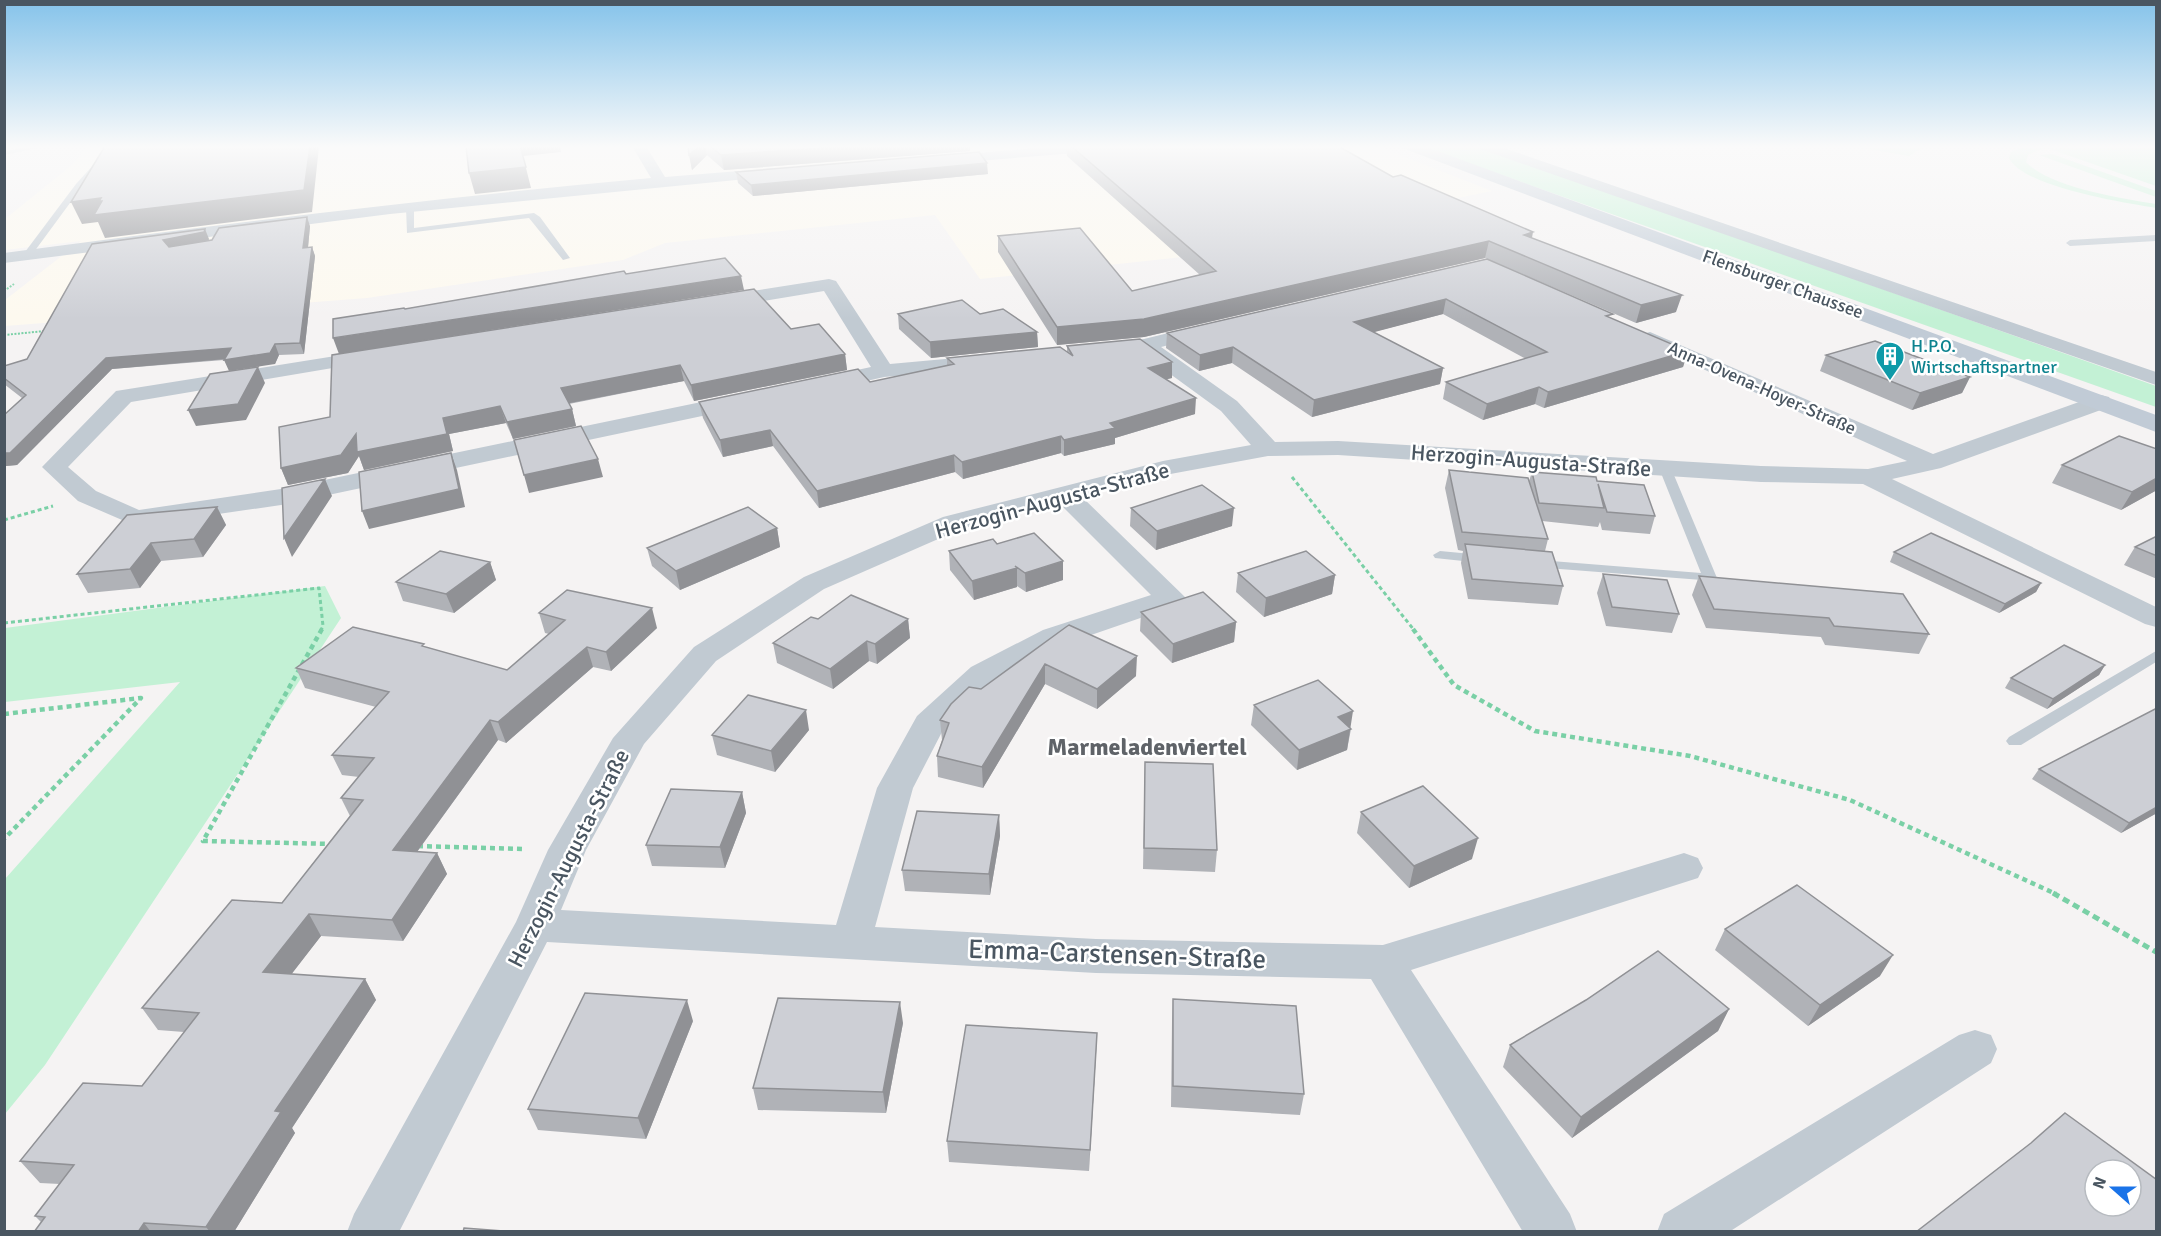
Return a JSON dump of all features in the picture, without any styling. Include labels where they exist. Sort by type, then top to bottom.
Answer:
[{"type":"main road","name":"Flensburger Chaussee","points":[[1566,204],[2157,424]]},
{"type":"street","points":[[4,258],[217,234],[452,204]]},
{"type":"street","name":"Flensburger Chaussee","points":[[1652,204],[2155,377]]},
{"type":"street","points":[[700,305],[829,285],[884,371]]},
{"type":"street","points":[[1085,351],[1144,345],[1221,326]]},
{"type":"street","name":"Anna-Ovena-Hoyer-Straße","points":[[1628,328],[1932,463]]},
{"type":"street","points":[[1144,345],[1229,406],[1268,449]]},
{"type":"street","points":[[395,352],[124,396],[54,467],[87,496],[136,518],[281,497],[757,398]]},
{"type":"street","points":[[803,388],[884,371],[1014,358]]},
{"type":"street","name":"Herzogin-Augusta-Straße","points":[[372,1232],[535,925],[567,850],[630,738],[705,654],[814,583],[952,523],[1163,468],[1268,449],[1338,448],[1665,468],[1868,477],[1932,463],[2101,402]]},
{"type":"street","points":[[1868,477],[2157,618]]},
{"type":"street","points":[[851,942],[895,788],[929,724],[982,674],[1054,636],[1171,598],[1064,494]]},
{"type":"street","name":"Emma-Carstensen-Straße","points":[[535,925],[1096,956],[1383,962],[1684,868]]},
{"type":"street","points":[[1383,962],[1552,1232]]},
{"type":"street","points":[[1682,1232],[1975,1049]]},
{"type":"lane","points":[[28,254],[66,204]]},
{"type":"lane","points":[[410,208],[410,231],[531,215],[537,219],[566,258]]},
{"type":"lane","points":[[2070,243],[2157,238]]},
{"type":"lane","name":"Herzogin-Augusta-Straße","points":[[1522,562],[1716,578],[1665,468]]},
{"type":"lane","points":[[1440,555],[1499,560]]},
{"type":"lane","points":[[2015,741],[2157,656]]},
{"type":"path","points":[[4,335],[48,331]]},
{"type":"path","points":[[1268,449],[1389,596],[1454,685],[1505,714],[1535,730],[1690,756],[1850,800],[2055,894],[2157,952]]},
{"type":"path","points":[[4,520],[87,496]]},
{"type":"path","points":[[4,623],[319,588],[323,626],[203,841],[344,844]]},
{"type":"path","points":[[4,714],[141,698],[4,839]]},
{"type":"path","points":[[414,846],[567,850]]},
{"type":"shaded area","points":[[24,204],[1429,204],[1265,237],[1266,248],[980,279],[935,215],[665,243],[623,260],[367,298],[5,326],[5,300],[81,241],[5,250],[5,219]]},
{"type":"green space","points":[[1583,204],[1642,204],[2156,386],[2156,407]]},
{"type":"green space","points":[[2132,204],[2154,204],[2156,208]]},
{"type":"green space","points":[[325,586],[341,618],[45,1065],[5,1114],[5,879],[180,682],[5,702],[5,628]]},
{"type":"building","points":[[100,204],[189,204],[94,215]]},
{"type":"building","points":[[1138,204],[1467,204],[1533,232],[1524,235],[1682,295],[1641,305],[1489,241],[1144,319],[1057,327],[998,236],[1080,228],[1132,291],[1216,271]]},
{"type":"building","points":[[307,217],[303,248],[312,247],[300,343],[275,344],[270,353],[224,360],[231,348],[106,358],[10,453],[4,453],[4,415],[26,395],[4,378],[4,366],[27,359],[92,244],[205,229],[204,232],[163,240],[169,247],[212,240],[219,228]]},
{"type":"building","points":[[725,258],[741,276],[333,338],[333,319],[405,309],[624,271],[626,274]]},
{"type":"building","points":[[1487,259],[1613,314],[1606,316],[1688,351],[1548,392],[1539,387],[1487,404],[1446,382],[1547,352],[1446,299],[1354,322],[1443,368],[1314,400],[1233,347],[1200,355],[1167,333]]},
{"type":"building","points":[[754,289],[791,329],[819,324],[845,354],[691,385],[680,365],[561,388],[572,409],[507,422],[500,406],[443,418],[447,434],[357,452],[356,434],[341,455],[281,468],[279,427],[330,417],[332,355]]},
{"type":"building","points":[[962,300],[980,314],[1003,309],[1037,332],[930,342],[898,314]]},
{"type":"building","points":[[1140,339],[1172,362],[1148,368],[1196,398],[1110,423],[1115,428],[1064,440],[1061,436],[962,462],[954,455],[817,491],[770,430],[720,440],[699,402],[858,369],[870,382],[954,364],[947,358],[1060,347],[1073,356],[1067,346]]},
{"type":"building","points":[[1875,341],[1970,377],[1920,393],[1826,355]]},
{"type":"building","points":[[258,367],[238,404],[188,410],[210,374]]},
{"type":"building","points":[[581,426],[598,459],[524,475],[514,440]]},
{"type":"building","points":[[2119,436],[2157,449],[2157,478],[2132,492],[2062,465]]},
{"type":"building","points":[[451,453],[459,489],[362,511],[359,472]]},
{"type":"building","points":[[1449,470],[1528,478],[1548,539],[1462,532]]},
{"type":"building","points":[[1532,472],[1596,477],[1597,481],[1644,485],[1655,516],[1607,512],[1598,484],[1604,508],[1539,503]]},
{"type":"building","points":[[325,479],[284,538],[282,488]]},
{"type":"building","points":[[1202,485],[1234,508],[1157,531],[1131,508]]},
{"type":"building","points":[[217,507],[194,539],[151,543],[130,569],[77,574],[127,515]]},
{"type":"building","points":[[748,507],[777,528],[676,571],[647,548]]},
{"type":"building","points":[[1034,533],[1063,561],[1025,573],[1015,566],[1017,568],[972,581],[949,551],[993,539],[997,544]]},
{"type":"building","points":[[1931,533],[2041,583],[2005,604],[1894,552]]},
{"type":"building","points":[[2157,536],[2157,556],[2135,547]]},
{"type":"building","points":[[1465,544],[1552,552],[1563,586],[1472,579]]},
{"type":"building","points":[[440,551],[490,562],[446,594],[396,582]]},
{"type":"building","points":[[1306,551],[1335,575],[1266,598],[1238,573]]},
{"type":"building","points":[[1603,574],[1667,580],[1679,614],[1612,607]]},
{"type":"building","points":[[1699,576],[1903,594],[1929,634],[1834,626],[1829,618],[1714,609]]},
{"type":"building","points":[[567,590],[652,608],[606,652],[587,647],[498,722],[490,720],[393,850],[437,853],[392,920],[309,914],[263,972],[365,979],[275,1111],[281,1112],[206,1227],[144,1223],[138,1232],[34,1232],[45,1217],[35,1216],[74,1165],[20,1161],[83,1083],[142,1086],[199,1013],[142,1008],[232,900],[282,903],[363,800],[341,798],[374,758],[332,755],[389,692],[296,668],[353,627],[424,644],[422,646],[507,670],[565,620],[539,613]]},
{"type":"building","points":[[1203,592],[1236,622],[1173,644],[1141,612]]},
{"type":"building","points":[[851,595],[908,619],[875,644],[867,641],[830,669],[773,643],[811,617],[818,619]]},
{"type":"building","points":[[1069,625],[1137,656],[1097,689],[1045,664],[982,767],[937,756],[949,723],[940,720],[951,704],[969,687],[981,689]]},
{"type":"building","points":[[2064,645],[2105,665],[2053,699],[2011,678]]},
{"type":"building","points":[[1318,680],[1353,711],[1338,717],[1351,729],[1299,750],[1254,705]]},
{"type":"building","points":[[748,695],[806,710],[771,751],[712,735]]},
{"type":"building","points":[[2157,708],[2157,807],[2129,823],[2039,769]]},
{"type":"building","points":[[1145,762],[1213,764],[1217,850],[1144,848]]},
{"type":"building","points":[[1423,786],[1478,838],[1414,866],[1361,812]]},
{"type":"building","points":[[671,789],[742,792],[720,847],[646,845]]},
{"type":"building","points":[[917,811],[999,815],[989,874],[902,870]]},
{"type":"building","points":[[1797,885],[1893,955],[1820,1005],[1725,929]]},
{"type":"building","points":[[1658,951],[1729,1009],[1581,1117],[1510,1045],[1586,1000]]},
{"type":"building","points":[[585,993],[687,1000],[638,1118],[528,1109]]},
{"type":"building","points":[[778,998],[900,1002],[883,1092],[753,1088]]},
{"type":"building","points":[[1173,999],[1296,1006],[1304,1094],[1173,1086]]},
{"type":"building","points":[[966,1025],[1097,1033],[1090,1150],[947,1141]]},
{"type":"building","points":[[2065,1113],[2127,1158],[2083,1158],[2083,1218],[2143,1218],[2143,1170],[2157,1180],[2157,1232],[1916,1232],[2031,1143]]},
{"type":"building","points":[[464,1228],[516,1232],[463,1232]]},
{"type":"place","name":"H.P.O. Wirtschaftspartner","points":[[1890,382]]},
{"type":"district","name":"Marmeladenviertel","points":[[1147,747]]}]
